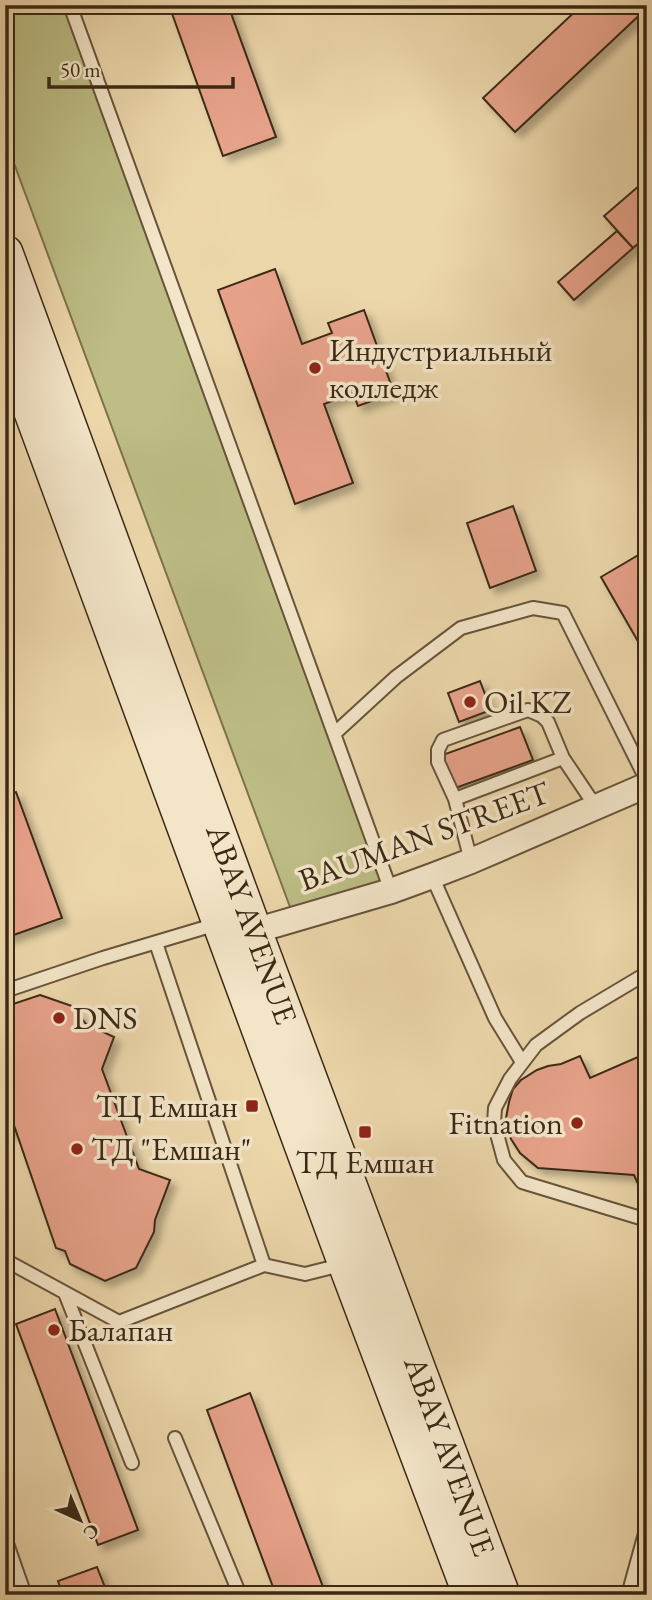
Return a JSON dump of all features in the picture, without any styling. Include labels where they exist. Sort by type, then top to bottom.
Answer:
[{"type":"main road","name":"ABAY AVENUE","points":[[5,253],[18,348],[237,927],[502,1595]]},
{"type":"main road","name":"ABAY AVENUE","points":[[237,927],[345,1264],[471,1595]]},
{"type":"street","name":"BAUMAN STREET","points":[[237,927],[391,891],[471,861],[647,783]]},
{"type":"lane","points":[[70,5],[391,891]]},
{"type":"lane","points":[[334,734],[396,677],[461,628],[533,608],[564,613],[647,783]]},
{"type":"lane","points":[[471,861],[455,799],[438,762],[438,750],[443,740],[528,710],[542,716],[548,722],[562,758],[596,807]]},
{"type":"lane","points":[[455,799],[562,758]]},
{"type":"lane","points":[[432,876],[495,1018],[522,1062]]},
{"type":"lane","points":[[5,991],[156,943],[237,927]]},
{"type":"lane","points":[[156,943],[264,1265]]},
{"type":"lane","points":[[647,973],[580,1013],[536,1045],[510,1079],[495,1108],[494,1123],[504,1160],[522,1182],[647,1220]]},
{"type":"lane","points":[[5,1260],[120,1322],[264,1265],[305,1274],[345,1264]]},
{"type":"lane","points":[[65,1293],[132,1463]]},
{"type":"lane","points":[[175,1438],[240,1595]]},
{"type":"lane","points":[[628,1595],[647,1526]]},
{"type":"lane","points":[[5,1538],[25,1595]]},
{"type":"green space","points":[[5,5],[70,5],[391,891],[290,907],[5,139]]},
{"type":"building","points":[[169,5],[228,5],[276,137],[223,156]]},
{"type":"building","points":[[582,5],[647,5],[647,8],[515,132],[483,98]]},
{"type":"building","points":[[647,179],[647,236],[633,248],[604,216]]},
{"type":"building","points":[[617,231],[633,248],[574,300],[558,282]]},
{"type":"building","name":"Индустриальный колледж","points":[[275,269],[302,344],[332,333],[328,323],[364,310],[394,393],[358,406],[353,393],[324,404],[353,483],[295,504],[218,290]]},
{"type":"building","points":[[513,506],[536,571],[490,588],[467,523]]},
{"type":"building","points":[[647,550],[647,657],[601,577]]},
{"type":"building","name":"Oil KZ","points":[[480,681],[491,710],[459,722],[448,693]]},
{"type":"building","points":[[520,727],[533,760],[450,790],[437,757]]},
{"type":"building","points":[[16,792],[62,918],[5,938],[5,796]]},
{"type":"building","name":"ТД \"Емшан\"","points":[[40,995],[72,1006],[86,1024],[114,1037],[102,1069],[139,1169],[170,1180],[155,1220],[154,1232],[136,1268],[105,1281],[70,1264],[65,1251],[56,1248],[5,1099],[5,1010],[7,1006]]},
{"type":"building","name":"Fitnation","points":[[647,1053],[647,1204],[634,1175],[538,1168],[520,1153],[507,1129],[506,1118],[513,1089],[521,1080],[537,1070],[580,1056],[590,1078]]},
{"type":"building","points":[[5,1099],[15,1130],[5,1133]]},
{"type":"building","points":[[55,1309],[138,1530],[98,1545],[16,1324]]},
{"type":"building","points":[[250,1393],[326,1595],[276,1595],[207,1410]]},
{"type":"building","points":[[97,1567],[108,1595],[63,1595],[58,1581]]},
{"type":"place","name":"Индустриальный колледж","points":[[315,368]]},
{"type":"place","name":"Oil KZ","points":[[470,702]]},
{"type":"place","name":"DNS","points":[[59,1018]]},
{"type":"place","name":"ТЦ Емшан","points":[[252,1106]]},
{"type":"place","name":"Fitnation","points":[[577,1123]]},
{"type":"place","name":"ТД Емшан","points":[[365,1132]]},
{"type":"place","name":"ТД \"Емшан\"","points":[[77,1149]]},
{"type":"place","name":"Балапан","points":[[54,1330]]}]
